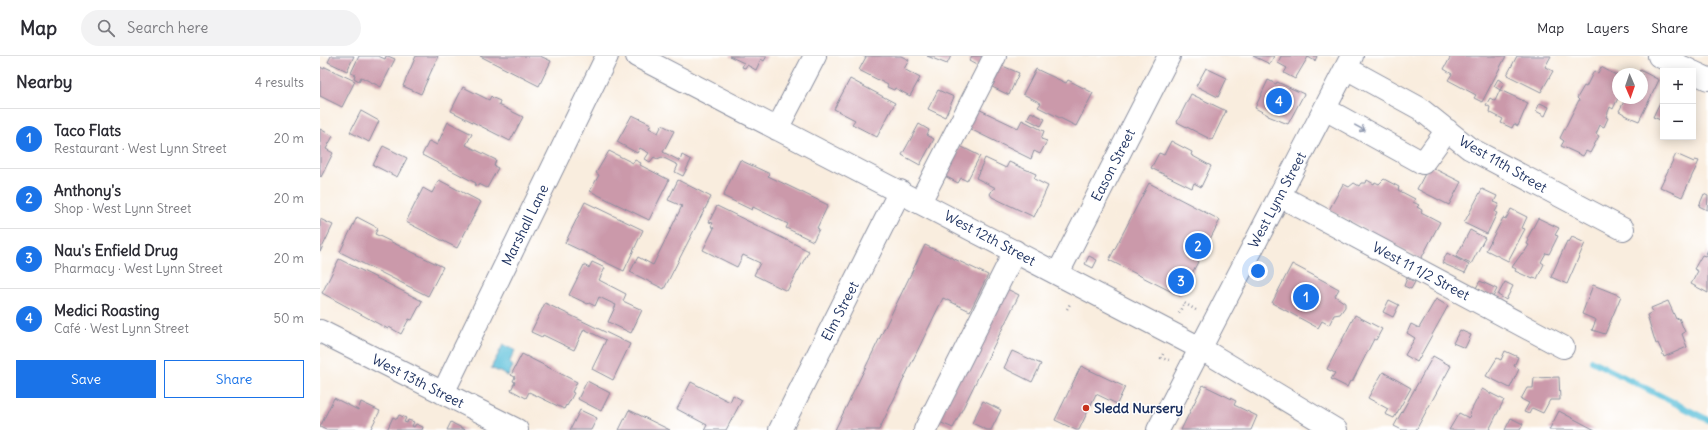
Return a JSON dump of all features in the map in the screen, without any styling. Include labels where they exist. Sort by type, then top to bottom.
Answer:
[{"type":"street","name":"Marshall Lane","points":[[443,393],[607,56]]},
{"type":"street","points":[[777,129],[815,56]]},
{"type":"street","points":[[920,202],[995,56]]},
{"type":"street","name":"Eason Street","points":[[1058,273],[1169,56]]},
{"type":"street","points":[[1659,56],[1684,68]]},
{"type":"street","name":"West 12th Street","points":[[641,57],[1200,348],[1336,430]]},
{"type":"street","name":"West Lynn Street","points":[[1158,430],[1349,62]]},
{"type":"street","name":"West 11th Street","points":[[1349,62],[1419,108],[1470,148],[1623,229]]},
{"type":"street","points":[[1696,74],[1708,79]]},
{"type":"street","points":[[1325,109],[1423,163],[1447,130]]},
{"type":"street","name":"Elm Street","points":[[780,430],[900,192]]},
{"type":"street","name":"West 11 1/2 Street","points":[[1280,196],[1563,347]]},
{"type":"street","points":[[924,430],[1015,251]]},
{"type":"street","name":"West 13th Street","points":[[320,332],[517,430]]},
{"type":"path","points":[[1184,303],[1197,310]]},
{"type":"water","points":[[503,345],[515,350],[509,363],[513,366],[508,376],[491,368]]},
{"type":"building","points":[[331,56],[354,56],[347,71],[328,62]]},
{"type":"building","points":[[359,56],[378,56],[385,59],[386,56],[388,56],[395,59],[381,87],[361,77],[359,81],[354,78],[355,75],[351,73]]},
{"type":"building","points":[[416,56],[438,56],[421,94],[403,86]]},
{"type":"building","points":[[480,56],[540,56],[551,61],[539,86]]},
{"type":"building","points":[[729,56],[767,56],[764,61],[761,59],[756,70],[747,65],[745,68],[742,67],[744,63]]},
{"type":"building","points":[[863,56],[901,56],[909,60],[904,69],[920,78],[910,96],[895,88],[894,90],[887,87],[888,85],[859,70],[866,57]]},
{"type":"building","points":[[927,56],[951,56],[947,64]]},
{"type":"building","points":[[972,56],[983,56],[978,66],[969,61]]},
{"type":"building","points":[[1253,56],[1274,56],[1270,64]]},
{"type":"building","points":[[1281,56],[1317,56],[1315,61],[1308,57],[1295,79],[1284,73],[1287,68],[1278,63]]},
{"type":"building","points":[[1451,56],[1506,56],[1482,102],[1474,98],[1476,95],[1448,80],[1452,74],[1444,69]]},
{"type":"building","points":[[1517,56],[1551,56],[1545,67],[1553,71],[1541,92],[1507,75]]},
{"type":"building","points":[[998,64],[1019,73],[1009,95],[988,85]]},
{"type":"building","points":[[320,67],[324,69],[325,67],[355,81],[342,107],[320,96]]},
{"type":"building","points":[[1601,67],[1612,73],[1612,104],[1615,104],[1613,109],[1610,107],[1606,117],[1608,118],[1604,127],[1600,125],[1596,134],[1599,136],[1590,153],[1586,151],[1583,156],[1561,146],[1564,141],[1560,138],[1579,100],[1577,98],[1584,86],[1586,87],[1594,71],[1598,73]]},
{"type":"building","points":[[1206,68],[1227,78],[1218,97],[1196,86]]},
{"type":"building","points":[[1036,69],[1066,83],[1068,80],[1093,93],[1076,126],[1038,107],[1041,103],[1023,94]]},
{"type":"building","points":[[1648,74],[1659,80],[1648,103]]},
{"type":"building","points":[[850,79],[895,103],[877,137],[852,124],[855,120],[834,109]]},
{"type":"building","points":[[1498,79],[1504,83],[1500,90],[1494,86]]},
{"type":"building","points":[[1268,80],[1276,84],[1277,82],[1304,94],[1288,124],[1268,116],[1255,108]]},
{"type":"building","points":[[463,87],[489,100],[491,96],[500,101],[499,105],[523,117],[510,141],[451,111]]},
{"type":"building","points":[[938,90],[954,97],[945,117],[928,109]]},
{"type":"building","points":[[1500,90],[1528,103],[1518,126],[1514,124],[1512,128],[1501,123],[1503,119],[1489,112],[1490,107],[1486,105],[1490,98],[1495,101]]},
{"type":"building","points":[[1191,94],[1226,111],[1212,140],[1177,122]]},
{"type":"building","points":[[1660,102],[1660,120],[1653,117]]},
{"type":"building","points":[[1540,103],[1549,107],[1545,116],[1536,111]]},
{"type":"building","points":[[1623,104],[1647,104],[1639,121],[1624,115],[1619,111]]},
{"type":"building","points":[[974,107],[1018,128],[1022,120],[1044,131],[1041,139],[1047,141],[1040,154],[1034,151],[1031,159],[964,126]]},
{"type":"building","points":[[361,111],[379,121],[369,142],[350,132]]},
{"type":"building","points":[[1031,112],[1045,119],[1041,126],[1027,119]]},
{"type":"building","points":[[632,115],[651,124],[649,128],[658,133],[662,125],[674,131],[663,152],[680,161],[682,155],[691,160],[683,176],[675,172],[678,165],[662,157],[657,159],[654,157],[650,162],[645,159],[649,153],[640,148],[637,153],[617,142]]},
{"type":"building","points":[[448,122],[472,134],[466,145],[496,160],[494,166],[498,168],[487,188],[479,184],[478,186],[475,185],[476,183],[422,155],[429,141],[437,145]]},
{"type":"building","points":[[919,124],[929,130],[927,135],[934,139],[920,165],[902,155]]},
{"type":"building","points":[[320,129],[333,136],[326,149],[333,153],[321,177],[320,176]]},
{"type":"building","points":[[1171,141],[1192,152],[1191,155],[1211,166],[1201,187],[1194,183],[1192,188],[1151,168],[1159,153],[1164,155]]},
{"type":"building","points":[[383,146],[407,158],[397,177],[373,165]]},
{"type":"building","points":[[960,146],[980,156],[967,181],[961,178],[958,183],[945,176]]},
{"type":"building","points":[[609,151],[633,163],[635,160],[641,163],[640,165],[669,180],[649,220],[590,191],[599,175],[596,173]]},
{"type":"building","points":[[1676,154],[1694,162],[1695,160],[1699,161],[1682,197],[1660,187]]},
{"type":"building","points":[[985,158],[1006,168],[1009,162],[1036,174],[1034,179],[1048,186],[1034,217],[992,197],[990,194],[993,189],[996,188],[976,178]]},
{"type":"building","points":[[740,160],[770,174],[768,176],[828,205],[817,228],[819,229],[813,241],[786,228],[788,224],[753,207],[752,210],[723,196]]},
{"type":"building","points":[[1429,166],[1461,182],[1449,205],[1417,189]]},
{"type":"building","points":[[1384,179],[1399,187],[1398,190],[1415,199],[1413,202],[1419,205],[1417,207],[1422,210],[1421,212],[1440,222],[1421,259],[1329,210],[1343,184],[1349,187],[1354,183],[1359,186],[1361,183],[1366,183],[1367,180],[1374,184],[1375,182],[1379,184]]},
{"type":"building","points":[[439,180],[481,202],[457,248],[406,222],[423,188],[432,193]]},
{"type":"building","points":[[678,180],[711,197],[664,289],[630,272],[638,257],[653,265],[682,206],[668,200]]},
{"type":"building","points":[[1149,183],[1220,220],[1180,296],[1109,260]]},
{"type":"building","points":[[1482,189],[1497,196],[1494,202],[1499,204],[1495,212],[1497,213],[1487,234],[1464,223]]},
{"type":"building","points":[[1704,194],[1708,196],[1707,210],[1699,206]]},
{"type":"building","points":[[585,202],[643,230],[624,271],[565,243]]},
{"type":"building","points":[[717,206],[809,251],[787,291],[754,275],[760,263],[743,255],[737,267],[703,250],[714,228],[711,226],[713,223],[709,222]]},
{"type":"building","points":[[1511,209],[1527,217],[1522,228],[1525,229],[1508,261],[1486,250],[1503,218],[1506,219]]},
{"type":"building","points":[[357,217],[378,228],[375,234],[443,267],[428,296],[340,252]]},
{"type":"building","points":[[1538,218],[1559,228],[1555,235],[1558,236],[1549,254],[1546,253],[1541,262],[1544,264],[1537,279],[1533,279],[1515,271],[1516,269],[1512,267],[1529,245],[1527,244],[1529,240],[1527,239]]},
{"type":"building","points":[[320,219],[333,225],[320,252]]},
{"type":"building","points":[[1470,230],[1485,238],[1471,264],[1456,257]]},
{"type":"building","points":[[1572,237],[1585,243],[1567,284],[1551,277],[1567,241],[1569,242]]},
{"type":"building","points":[[925,245],[988,275],[970,311],[943,298],[879,430],[835,430]]},
{"type":"building","points":[[1708,250],[1708,293],[1691,284],[1698,271],[1694,269],[1702,255],[1705,256]]},
{"type":"building","points":[[1447,253],[1469,265],[1465,273],[1442,263]]},
{"type":"building","points":[[1089,256],[1097,260],[1093,268],[1085,264]]},
{"type":"building","points":[[339,259],[422,301],[412,320],[409,319],[401,334],[389,327],[388,329],[322,293]]},
{"type":"building","points":[[592,262],[605,268],[599,280],[626,294],[623,301],[642,310],[631,333],[608,322],[616,305],[599,297],[595,306],[569,295],[584,265],[589,268]]},
{"type":"building","points":[[1292,264],[1339,289],[1335,296],[1345,303],[1345,307],[1340,314],[1334,315],[1329,325],[1322,321],[1318,328],[1272,303]]},
{"type":"building","points":[[1407,278],[1415,282],[1411,289],[1404,286]]},
{"type":"building","points":[[1480,281],[1497,289],[1493,297],[1476,288]]},
{"type":"building","points":[[1505,282],[1513,286],[1506,300],[1498,295]]},
{"type":"building","points":[[1593,285],[1621,296],[1605,334],[1592,330],[1596,320],[1582,314]]},
{"type":"building","points":[[1003,287],[1019,295],[953,428],[937,421]]},
{"type":"building","points":[[1436,299],[1448,306],[1417,362],[1405,355],[1415,338],[1407,333],[1411,324],[1419,328]]},
{"type":"building","points":[[1389,300],[1399,305],[1393,317],[1383,312]]},
{"type":"building","points":[[1668,301],[1676,319],[1679,318],[1685,332],[1682,334],[1687,347],[1664,357],[1658,343],[1656,344],[1647,315],[1653,312],[1651,308]]},
{"type":"building","points":[[545,303],[630,344],[613,380],[592,369],[606,340],[584,329],[574,350],[543,335],[542,337],[531,332]]},
{"type":"building","points":[[1355,315],[1382,329],[1376,340],[1374,339],[1352,382],[1350,381],[1347,387],[1331,379],[1335,373],[1327,369]]},
{"type":"building","points":[[1460,330],[1471,335],[1465,348],[1453,343]]},
{"type":"building","points":[[1012,351],[1041,364],[1032,382],[1004,368]]},
{"type":"building","points":[[1505,351],[1518,357],[1514,366],[1519,369],[1510,388],[1486,376],[1497,358],[1501,360]]},
{"type":"building","points":[[522,354],[577,382],[572,392],[574,393],[564,409],[529,392],[526,398],[511,390],[515,382],[513,381],[515,377],[511,375]]},
{"type":"building","points":[[1433,356],[1451,366],[1416,430],[1402,430],[1394,426]]},
{"type":"building","points":[[1081,366],[1125,387],[1117,404],[1096,394],[1079,430],[1076,430],[1055,420]]},
{"type":"building","points":[[1383,372],[1411,388],[1394,418],[1385,414],[1388,409],[1368,398]]},
{"type":"building","points":[[1559,377],[1560,400],[1550,400],[1543,413],[1532,408],[1529,414],[1524,412],[1529,403],[1521,399],[1527,388],[1533,388],[1534,378]]},
{"type":"building","points":[[587,381],[610,393],[601,411],[578,399]]},
{"type":"building","points":[[691,382],[730,402],[733,395],[742,400],[726,430],[706,430],[707,425],[677,409]]},
{"type":"building","points":[[1203,385],[1236,401],[1234,405],[1257,416],[1251,430],[1181,430]]},
{"type":"building","points":[[1482,389],[1504,400],[1489,430],[1449,430],[1459,413],[1469,418],[1471,416],[1469,415]]},
{"type":"building","points":[[334,398],[358,410],[361,402],[380,411],[370,430],[326,430],[320,427]]},
{"type":"building","points":[[983,401],[1001,410],[991,430],[987,430],[972,423]]},
{"type":"building","points":[[580,410],[597,418],[591,430],[570,430]]},
{"type":"building","points":[[629,410],[670,430],[619,430]]},
{"type":"building","points":[[1559,411],[1595,430],[1549,430]]},
{"type":"building","points":[[399,415],[406,418],[404,422],[407,423],[408,420],[414,422],[412,426],[414,427],[416,424],[423,427],[422,430],[387,430],[393,417],[397,419]]},
{"type":"building","points":[[1511,418],[1523,424],[1520,430],[1505,430]]},
{"type":"building","points":[[451,422],[454,424],[466,430],[447,430]]},
{"type":"waterway","points":[[1592,361],[1708,420]]},
{"type":"place","name":"Medici Roasting","points":[[1279,101]]},
{"type":"place","name":"Anthony's","points":[[1198,246]]},
{"type":"place","name":"Nau's Enfield Drug","points":[[1181,281]]},
{"type":"place","name":"Taco Flats","points":[[1306,297]]},
{"type":"place","name":"Sledd Nursery","points":[[1086,408]]}]
